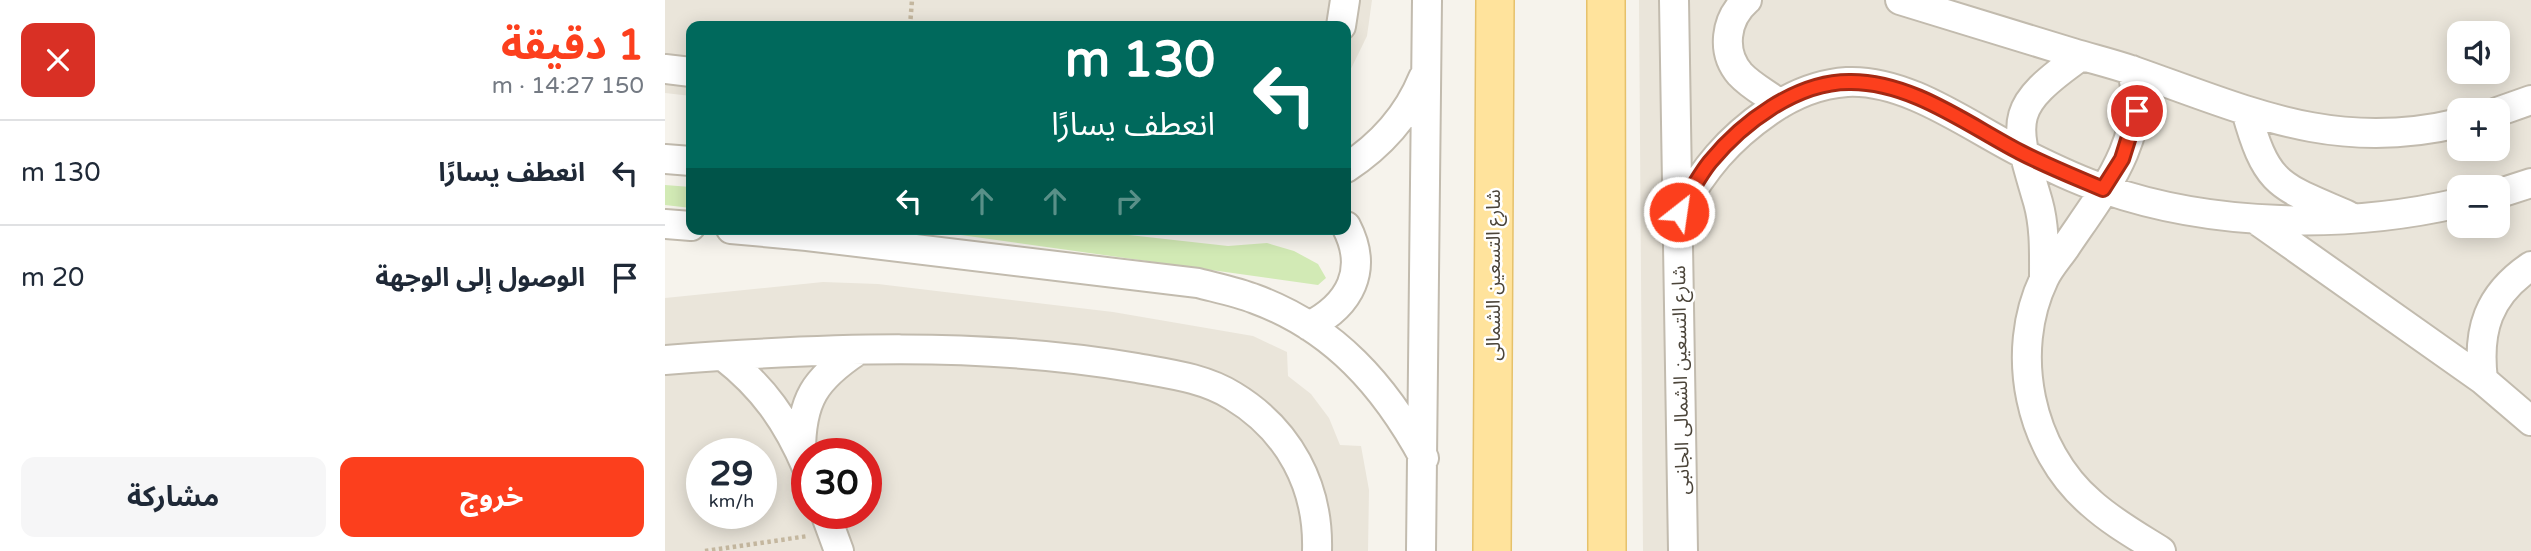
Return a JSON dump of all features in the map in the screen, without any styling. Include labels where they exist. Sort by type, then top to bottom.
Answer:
[{"type":"main road","name":"شارع التسعين الشمالى","points":[[1492,551],[1496,0]]},
{"type":"main road","points":[[1606,0],[1607,551]]},
{"type":"street","points":[[1342,21],[1345,0]]},
{"type":"street","points":[[1421,551],[1427,0]]},
{"type":"street","name":"شارع التسعين الشمالى الجانبى","points":[[1674,0],[1683,551]]},
{"type":"street","points":[[1747,0],[1734,16],[1729,28],[1729,54],[1742,76],[1780,104]]},
{"type":"street","points":[[1900,0],[2132,70],[2246,111],[2311,129],[2347,133],[2418,131],[2447,125]]},
{"type":"street","points":[[2081,56],[2043,82],[2032,96],[2020,125],[2022,153],[2041,219],[2044,278],[2028,341],[2027,371],[2031,400],[2039,429],[2069,481],[2090,503],[2161,551]]},
{"type":"street","points":[[665,69],[686,71]]},
{"type":"street","points":[[2044,278],[2122,159],[2137,111],[2137,92],[2132,70]]},
{"type":"street","points":[[1351,164],[1389,132],[1414,101],[1426,72]]},
{"type":"street","points":[[1679,212],[1700,176],[1728,143],[1795,95],[1826,85],[1850,82],[1878,86],[1927,102],[2022,153],[2103,189],[2150,202],[2258,221],[2354,218],[2447,205]]},
{"type":"street","points":[[2510,107],[2531,100]]},
{"type":"street","points":[[2246,111],[2262,160],[2279,182],[2354,218]]},
{"type":"street","points":[[665,159],[686,161]]},
{"type":"street","points":[[2510,190],[2531,183]]},
{"type":"street","points":[[2258,221],[2483,380],[2531,421]]},
{"type":"street","points":[[665,224],[686,226]]},
{"type":"street","points":[[796,235],[1198,283],[1256,299],[1309,326],[1345,352],[1376,383],[1403,419],[1424,458]]},
{"type":"street","points":[[1309,326],[1328,316],[1343,301],[1353,282],[1357,261],[1350,235]]},
{"type":"street","points":[[2483,380],[2480,352],[2484,324],[2496,299],[2515,277],[2531,266]]},
{"type":"street","points":[[665,360],[942,349],[1027,354],[1111,364],[1195,379],[1232,395],[1264,418],[1291,449],[1309,485],[1318,524],[1317,551]]},
{"type":"street","points":[[802,438],[801,423],[812,393],[831,368],[857,351]]},
{"type":"street","points":[[723,356],[748,376],[770,399],[793,438]]},
{"type":"path","points":[[910,21],[912,0]]},
{"type":"path","points":[[705,551],[832,532]]},
{"type":"shaded area","points":[[665,0],[1372,0],[1367,36],[1351,69],[1351,21],[686,21],[686,95],[665,93]]},
{"type":"shaded area","points":[[1639,0],[2531,0],[2531,551],[1643,551]]},
{"type":"shaded area","points":[[823,282],[878,284],[1113,312],[1253,336],[1287,352],[1288,376],[1311,394],[1329,418],[1340,445],[1361,446],[1369,490],[1368,551],[665,551],[665,298]]},
{"type":"green space","points":[[665,185],[686,187],[686,207],[665,205]]},
{"type":"green space","points":[[961,235],[1129,235],[1228,246],[1267,243],[1294,251],[1318,264],[1326,278],[1318,285]]},
{"type":"route","points":[[1679,212],[1710,163],[1747,126],[1795,95],[1826,85],[1850,82],[1878,86],[1917,97],[2022,153],[2103,189],[2122,159],[2137,111]]}]
